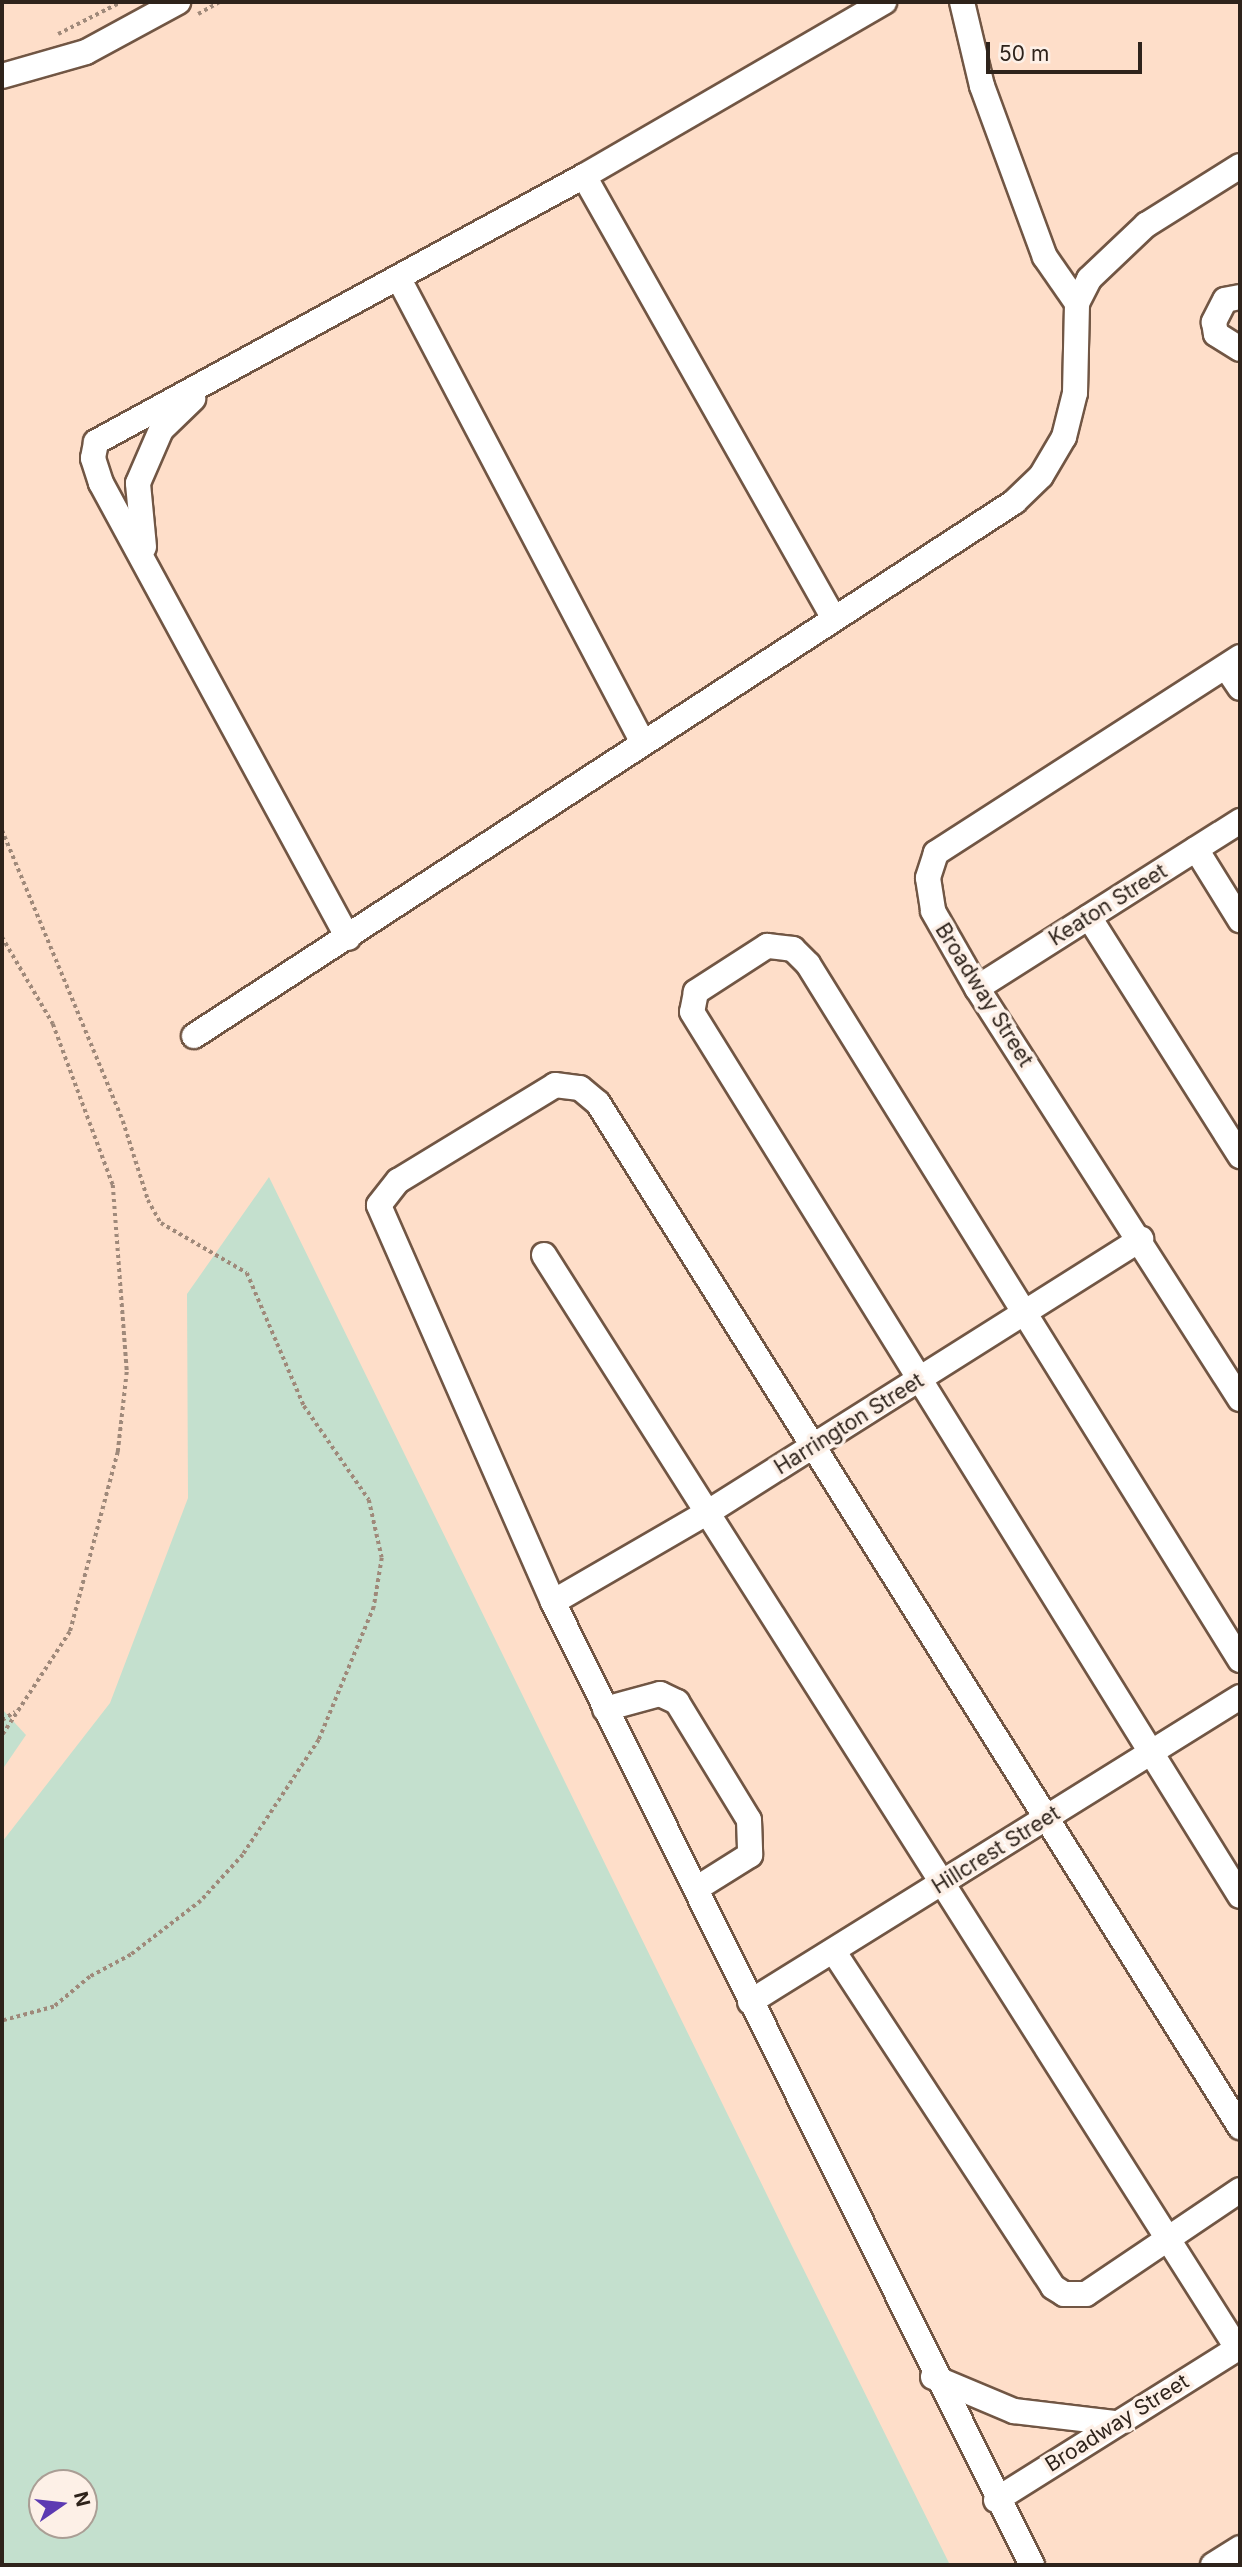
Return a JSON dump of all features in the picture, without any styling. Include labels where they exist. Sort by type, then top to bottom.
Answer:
[{"type":"street","points":[[2,76],[86,51],[178,2]]},
{"type":"street","points":[[348,938],[101,482],[93,458],[96,442],[206,387],[584,176],[884,2]]},
{"type":"street","points":[[962,2],[982,86],[1045,257],[1077,303]]},
{"type":"street","points":[[194,1036],[348,938],[642,741],[1014,502],[1041,476],[1064,437],[1075,393],[1077,303],[1113,251],[1240,166]]},
{"type":"street","points":[[584,176],[833,617]]},
{"type":"street","points":[[399,279],[642,741]]},
{"type":"street","points":[[1240,297],[1225,300],[1214,323],[1216,334],[1240,349]]},
{"type":"street","points":[[152,575],[139,528],[138,483],[161,430],[206,387]]},
{"type":"street","points":[[1233,662],[1240,688]]},
{"type":"street","name":"Broadway Street","points":[[1233,662],[936,853],[929,878],[933,911],[976,988],[1141,1239],[1240,1399]]},
{"type":"street","name":"Keaton Street","points":[[976,988],[1240,821]]},
{"type":"street","points":[[1196,849],[1240,920]]},
{"type":"street","points":[[1089,917],[1240,1156]]},
{"type":"street","points":[[1240,1660],[1022,1314],[808,964],[793,949],[767,946],[696,992],[692,1012],[1148,1755],[1240,1896]]},
{"type":"street","points":[[1031,2565],[933,2377],[750,2002],[699,1887],[605,1709],[553,1602],[379,1205],[398,1181],[555,1085],[580,1088],[598,1103],[811,1447],[1240,2127]]},
{"type":"street","name":"Harrington Street","points":[[553,1602],[710,1511],[1141,1239]]},
{"type":"street","points":[[544,1255],[710,1511],[1167,2240],[1239,2348]]},
{"type":"street","points":[[605,1709],[660,1694],[677,1702],[749,1820],[750,1855],[699,1887]]},
{"type":"street","name":"Hillcrest Street","points":[[750,2002],[1240,1697]]},
{"type":"street","points":[[834,1952],[1053,2287],[1086,2294],[1240,2190]]},
{"type":"street","name":"Broadway Street","points":[[996,2500],[1114,2423],[1239,2348]]},
{"type":"street","points":[[933,2377],[1014,2411],[1114,2423]]},
{"type":"street","points":[[1213,2565],[1240,2548]]},
{"type":"path","points":[[45,39],[121,2]]},
{"type":"path","points":[[2,830],[123,1121],[148,1200],[161,1223],[247,1273],[304,1406],[369,1500],[382,1558],[374,1607],[320,1740],[243,1855],[201,1901],[131,1955],[54,2007],[2,2021]]},
{"type":"path","points":[[2,937],[53,1024],[113,1185],[127,1372],[118,1452],[70,1632],[2,1736]]},
{"type":"path","points":[[2,1720],[17,1711]]},
{"type":"green space","points":[[269,1177],[950,2565],[2,2565],[2,1842],[110,1703],[188,1498],[187,1294]]},
{"type":"green space","points":[[2,1709],[26,1735],[2,1770]]}]
